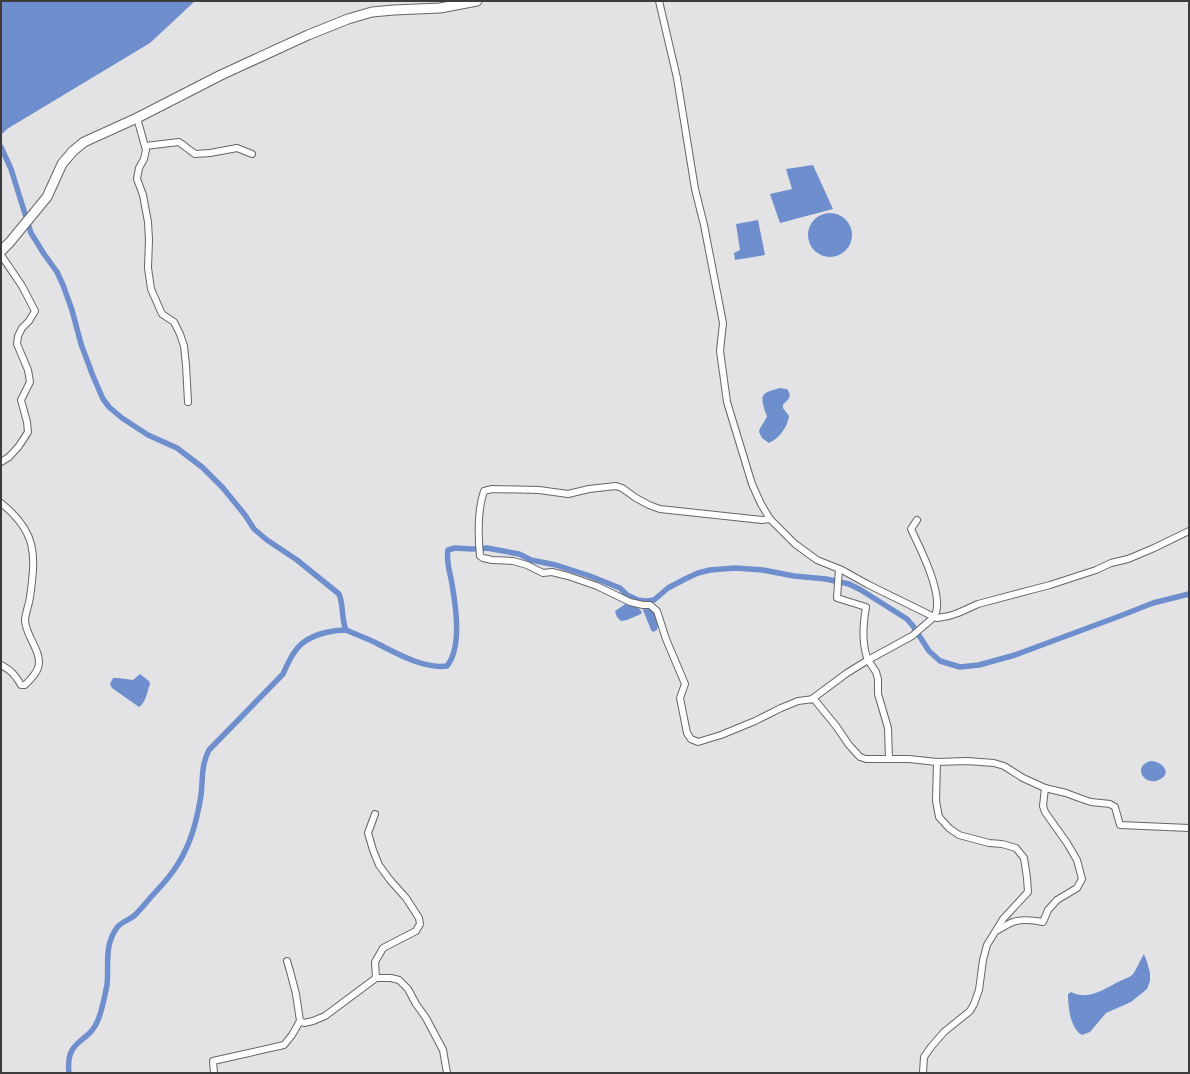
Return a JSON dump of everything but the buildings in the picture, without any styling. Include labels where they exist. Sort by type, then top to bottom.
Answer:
[{"type":"street","points":[[1,251],[47,197],[62,164],[73,151],[84,142],[137,118],[221,75],[308,35],[348,20],[372,12],[440,8],[477,1]]},
{"type":"street","points":[[659,1],[677,78],[695,189],[704,225],[723,323],[720,351],[727,402],[752,484],[761,504],[770,519],[795,544],[817,560],[839,569],[874,588],[937,618],[958,613],[978,604],[1050,585],[1096,570],[1111,563],[1128,559],[1154,548],[1189,530]]},
{"type":"street","points":[[137,118],[146,150],[144,159],[139,168],[138,179],[148,222],[148,268],[151,289],[162,314],[174,322],[184,346],[188,402]]},
{"type":"street","points":[[145,146],[179,142],[195,154],[237,148],[252,154]]},
{"type":"street","points":[[1,256],[22,286],[35,311],[29,321],[22,328],[18,336],[17,344],[28,370],[30,382],[22,400],[28,432],[19,446],[9,457],[1,462]]},
{"type":"street","points":[[770,519],[750,519],[660,509],[649,505],[622,488],[616,486],[589,489],[568,494],[539,490],[492,489],[484,491],[481,500],[479,526],[480,556],[487,559],[513,561],[543,572],[552,572],[568,576],[597,586],[630,602],[650,606],[657,611],[666,639],[685,684],[680,698],[687,733],[691,739],[698,742],[721,735],[798,701],[812,699],[847,672],[912,636],[934,617],[938,602],[934,582],[910,529],[916,520]]},
{"type":"street","points":[[1,503],[12,512],[24,527],[29,536],[34,555],[31,588],[25,619],[26,628],[39,660],[38,669],[25,685],[21,685],[10,670],[1,666]]},
{"type":"street","points":[[839,569],[837,598],[866,607],[863,624],[865,652],[868,660],[876,672],[878,679],[878,694],[888,728],[889,759]]},
{"type":"street","points":[[812,699],[814,699],[860,757],[866,759],[994,763],[1004,766],[1023,778],[1045,788],[1082,799],[1110,804],[1115,807],[1120,825],[1189,828]]},
{"type":"street","points":[[923,1073],[924,1057],[931,1047],[944,1032],[970,1011],[979,990],[983,960],[987,945],[1003,919],[1028,892],[1024,858],[1016,848],[959,835],[949,828],[939,817],[936,800],[937,762]]},
{"type":"street","points":[[996,931],[1011,923],[1019,921],[1032,920],[1043,922],[1048,910],[1057,900],[1077,888],[1082,879],[1076,860],[1067,842],[1045,812],[1043,806],[1045,788]]},
{"type":"street","points":[[375,814],[368,833],[379,865],[406,898],[419,918],[420,924],[416,931],[383,948],[375,962],[376,978]]},
{"type":"street","points":[[214,1073],[213,1061],[284,1045],[292,1035],[300,1021],[296,994],[287,961]]},
{"type":"street","points":[[300,1021],[313,1021],[325,1016],[376,978],[391,978],[399,980],[408,989],[443,1050],[447,1073]]},
{"type":"water","points":[[1,1],[195,1],[150,43],[7,129],[1,135]]},
{"type":"water","points":[[813,165],[833,209],[780,223],[770,194],[792,189],[786,169]]},
{"type":"water","points":[[830,213],[842,217],[848,223],[852,235],[848,247],[842,253],[830,257],[818,253],[812,247],[808,235],[812,223],[818,217]]},
{"type":"water","points":[[758,220],[765,255],[735,260],[734,253],[740,250],[736,224]]},
{"type":"water","points":[[779,388],[787,389],[790,394],[789,398],[783,405],[783,408],[789,416],[787,424],[782,432],[769,443],[762,438],[759,432],[767,416],[762,400],[764,394]]},
{"type":"water","points":[[627,603],[637,606],[642,612],[641,614],[627,620],[621,621],[617,617],[615,611]]},
{"type":"water","points":[[649,607],[655,611],[658,625],[657,630],[653,632],[643,610],[644,608]]},
{"type":"water","points":[[140,674],[149,681],[150,684],[145,700],[139,707],[112,688],[110,684],[113,678],[133,680]]},
{"type":"water","points":[[1151,761],[1154,761],[1164,767],[1166,772],[1162,778],[1156,781],[1146,779],[1141,772],[1142,767]]},
{"type":"water","points":[[1144,954],[1150,973],[1150,981],[1147,989],[1131,1002],[1106,1013],[1090,1032],[1082,1035],[1078,1032],[1070,1017],[1068,994],[1071,992],[1090,995],[1130,977],[1135,972]]},
{"type":"waterway","points":[[1,147],[11,169],[31,233],[57,272],[63,285],[72,310],[81,344],[93,376],[103,399],[109,407],[122,418],[148,435],[177,448],[202,467],[223,488],[245,515],[254,529],[267,540],[297,560],[339,594],[342,603],[346,630],[413,660],[430,665],[447,666],[452,658],[455,648],[457,626],[448,563],[448,550],[455,548],[487,548],[519,554],[531,560],[556,565],[590,576],[620,588],[627,595],[638,600],[646,601],[654,600],[668,588],[685,579],[698,573],[710,570],[735,568],[763,570],[794,576],[826,579],[849,584],[907,619],[929,651],[940,661],[960,667],[979,665],[1015,655],[1153,603],[1189,594]]},
{"type":"waterway","points":[[69,1073],[69,1062],[74,1047],[94,1028],[101,1012],[107,985],[108,949],[112,936],[122,923],[135,915],[165,881],[181,859],[187,846],[197,817],[201,795],[203,767],[209,750],[283,674],[292,656],[300,645],[308,639],[318,635],[346,630]]}]
